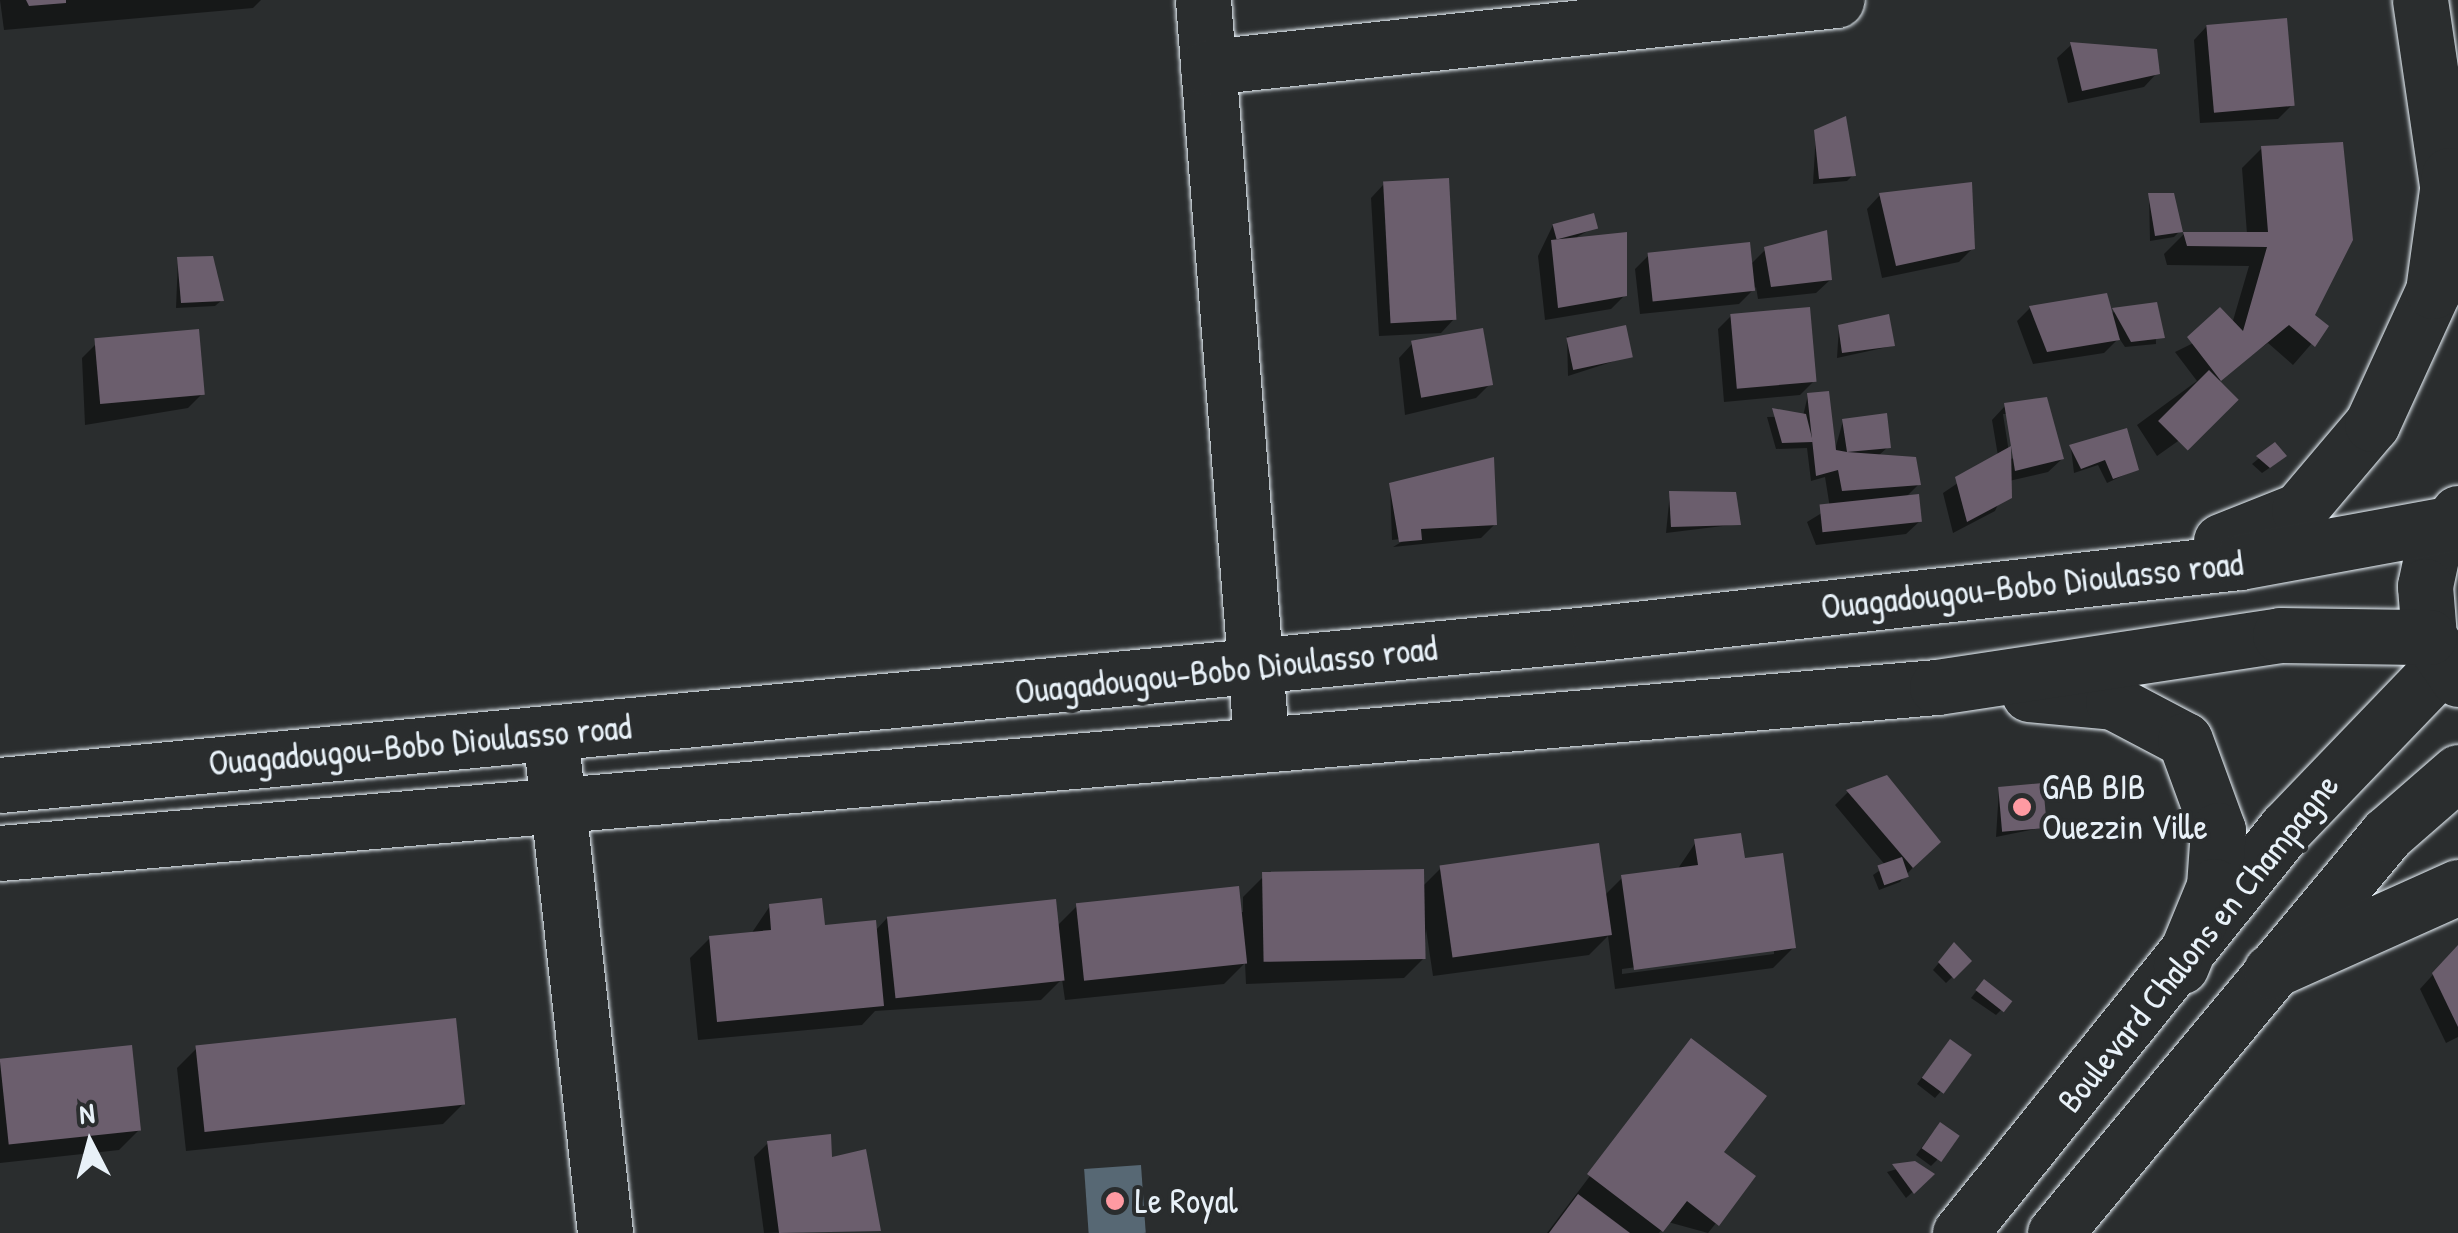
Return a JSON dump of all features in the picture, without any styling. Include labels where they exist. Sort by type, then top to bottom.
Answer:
[{"type":"main road","points":[[1202,0],[1262,738]]},
{"type":"main road","points":[[1208,67],[1836,0]]},
{"type":"main road","points":[[2420,0],[2449,176],[2458,299]]},
{"type":"main road","points":[[2008,587],[2264,531],[2299,510],[2372,424],[2417,338],[2449,176]]},
{"type":"main road","points":[[2444,659],[2426,586],[2453,518]]},
{"type":"main road","name":"Ouagadougou-Bobo Dioulasso road","points":[[0,785],[1256,668],[2008,587],[2310,552],[2453,518]]},
{"type":"main road","name":"Ouagadougou-Bobo Dioulasso road","points":[[0,852],[1262,738],[1937,687],[2280,635],[2444,659]]},
{"type":"main road","name":"Boulevard Chalons en Champagne","points":[[1960,1233],[2181,966],[2286,828],[2444,659]]},
{"type":"main road","points":[[1937,687],[2113,702],[2185,740],[2218,830],[2214,886],[2181,966]]},
{"type":"main road","points":[[550,733],[605,1233]]},
{"type":"main road","name":"Boulevard Chalons en Champagne","points":[[2055,1233],[2348,879],[2458,772]]},
{"type":"main road","points":[[2286,828],[2348,879]]},
{"type":"main road","points":[[2271,971],[2458,887]]},
{"type":"water","name":"Le Royal","points":[[1141,1165],[1146,1233],[1089,1233],[1084,1169]]},
{"type":"building","points":[[26,0],[66,0],[66,3],[29,6]]},
{"type":"building","points":[[2287,18],[2295,106],[2214,113],[2206,25]]},
{"type":"building","points":[[2070,42],[2157,49],[2160,74],[2082,91]]},
{"type":"building","points":[[1846,116],[1856,176],[1819,179],[1814,130]]},
{"type":"building","points":[[2343,142],[2353,240],[2315,315],[2329,326],[2315,347],[2289,325],[2221,381],[2187,337],[2220,307],[2243,331],[2267,247],[2187,246],[2183,232],[2268,232],[2261,146]]},
{"type":"building","points":[[1449,178],[1456,320],[1391,323],[1383,181]]},
{"type":"building","points":[[1972,182],[1975,249],[1896,266],[1879,193]]},
{"type":"building","points":[[2148,193],[2174,193],[2183,232],[2155,236]]},
{"type":"building","points":[[1594,213],[1598,228],[1557,240],[1552,224]]},
{"type":"building","points":[[1827,230],[1832,280],[1771,287],[1764,247]]},
{"type":"building","points":[[1627,232],[1627,296],[1558,308],[1551,240]]},
{"type":"building","points":[[1750,242],[1755,291],[1653,301],[1648,253]]},
{"type":"building","points":[[213,256],[224,301],[181,303],[177,257]]},
{"type":"building","points":[[2107,293],[2120,340],[2047,352],[2029,306]]},
{"type":"building","points":[[2157,302],[2165,338],[2131,342],[2112,308]]},
{"type":"building","points":[[1810,307],[1817,382],[1737,389],[1730,314]]},
{"type":"building","points":[[1889,314],[1895,346],[1842,353],[1838,325]]},
{"type":"building","points":[[1626,325],[1633,357],[1573,370],[1566,338]]},
{"type":"building","points":[[1483,328],[1493,385],[1421,398],[1411,341]]},
{"type":"building","points":[[199,329],[205,395],[100,404],[94,338]]},
{"type":"building","points":[[2209,370],[2239,400],[2188,451],[2158,421]]},
{"type":"building","points":[[1829,391],[1836,450],[1916,457],[1921,485],[1842,491],[1838,470],[1816,476],[1807,393]]},
{"type":"building","points":[[2047,397],[2064,459],[2015,471],[2004,403]]},
{"type":"building","points":[[1772,408],[1806,414],[1813,442],[1782,443]]},
{"type":"building","points":[[1887,413],[1891,448],[1847,452],[1842,419]]},
{"type":"building","points":[[2127,428],[2139,470],[2113,479],[2105,460],[2081,469],[2069,445]]},
{"type":"building","points":[[2275,442],[2287,456],[2270,468],[2256,456]]},
{"type":"building","points":[[2011,446],[2012,498],[1967,522],[1955,477]]},
{"type":"building","points":[[1494,457],[1497,525],[1421,529],[1422,540],[1399,542],[1389,483]]},
{"type":"building","points":[[1669,491],[1736,492],[1741,525],[1671,527]]},
{"type":"building","points":[[1919,494],[1922,522],[1822,532],[1820,504]]},
{"type":"building","points":[[1887,775],[1941,842],[1913,868],[1846,790]]},
{"type":"building","name":"GAB BIB Ouezzin Ville","points":[[2043,783],[2047,828],[2002,832],[1998,787]]},
{"type":"building","points":[[1741,833],[1745,858],[1783,853],[1796,948],[1634,970],[1621,875],[1698,865],[1694,839]]},
{"type":"building","points":[[1599,843],[1612,935],[1453,958],[1440,865]]},
{"type":"building","points":[[1902,857],[1909,877],[1884,885],[1877,865]]},
{"type":"building","points":[[1424,869],[1426,959],[1264,962],[1262,872]]},
{"type":"building","points":[[1239,886],[1247,964],[1084,981],[1076,903]]},
{"type":"building","points":[[822,898],[825,925],[876,920],[884,1006],[717,1022],[709,936],[771,930],[769,904]]},
{"type":"building","points":[[1056,899],[1065,981],[896,998],[887,917]]},
{"type":"building","points":[[1954,942],[1972,961],[1954,979],[1938,962]]},
{"type":"building","points":[[2458,945],[2458,1027],[2432,973]]},
{"type":"building","points":[[1984,979],[2012,1001],[2004,1012],[1975,990]]},
{"type":"building","points":[[456,1018],[465,1105],[205,1132],[195,1045]]},
{"type":"building","points":[[1691,1038],[1767,1096],[1724,1152],[1756,1176],[1719,1226],[1687,1201],[1663,1232],[1587,1174]]},
{"type":"building","points":[[1950,1039],[1972,1055],[1944,1094],[1922,1078]]},
{"type":"building","points":[[132,1045],[141,1131],[9,1144],[0,1059]]},
{"type":"building","points":[[1940,1122],[1960,1136],[1941,1162],[1922,1148]]},
{"type":"building","points":[[831,1134],[832,1157],[866,1149],[881,1231],[779,1233],[767,1141]]},
{"type":"building","points":[[1915,1161],[1935,1174],[1914,1194],[1892,1164]]},
{"type":"building","points":[[1578,1194],[1630,1233],[1549,1233]]},
{"type":"place","name":"GAB BIB Ouezzin Ville","points":[[2022,807]]},
{"type":"place","name":"Le Royal","points":[[1115,1201]]}]
